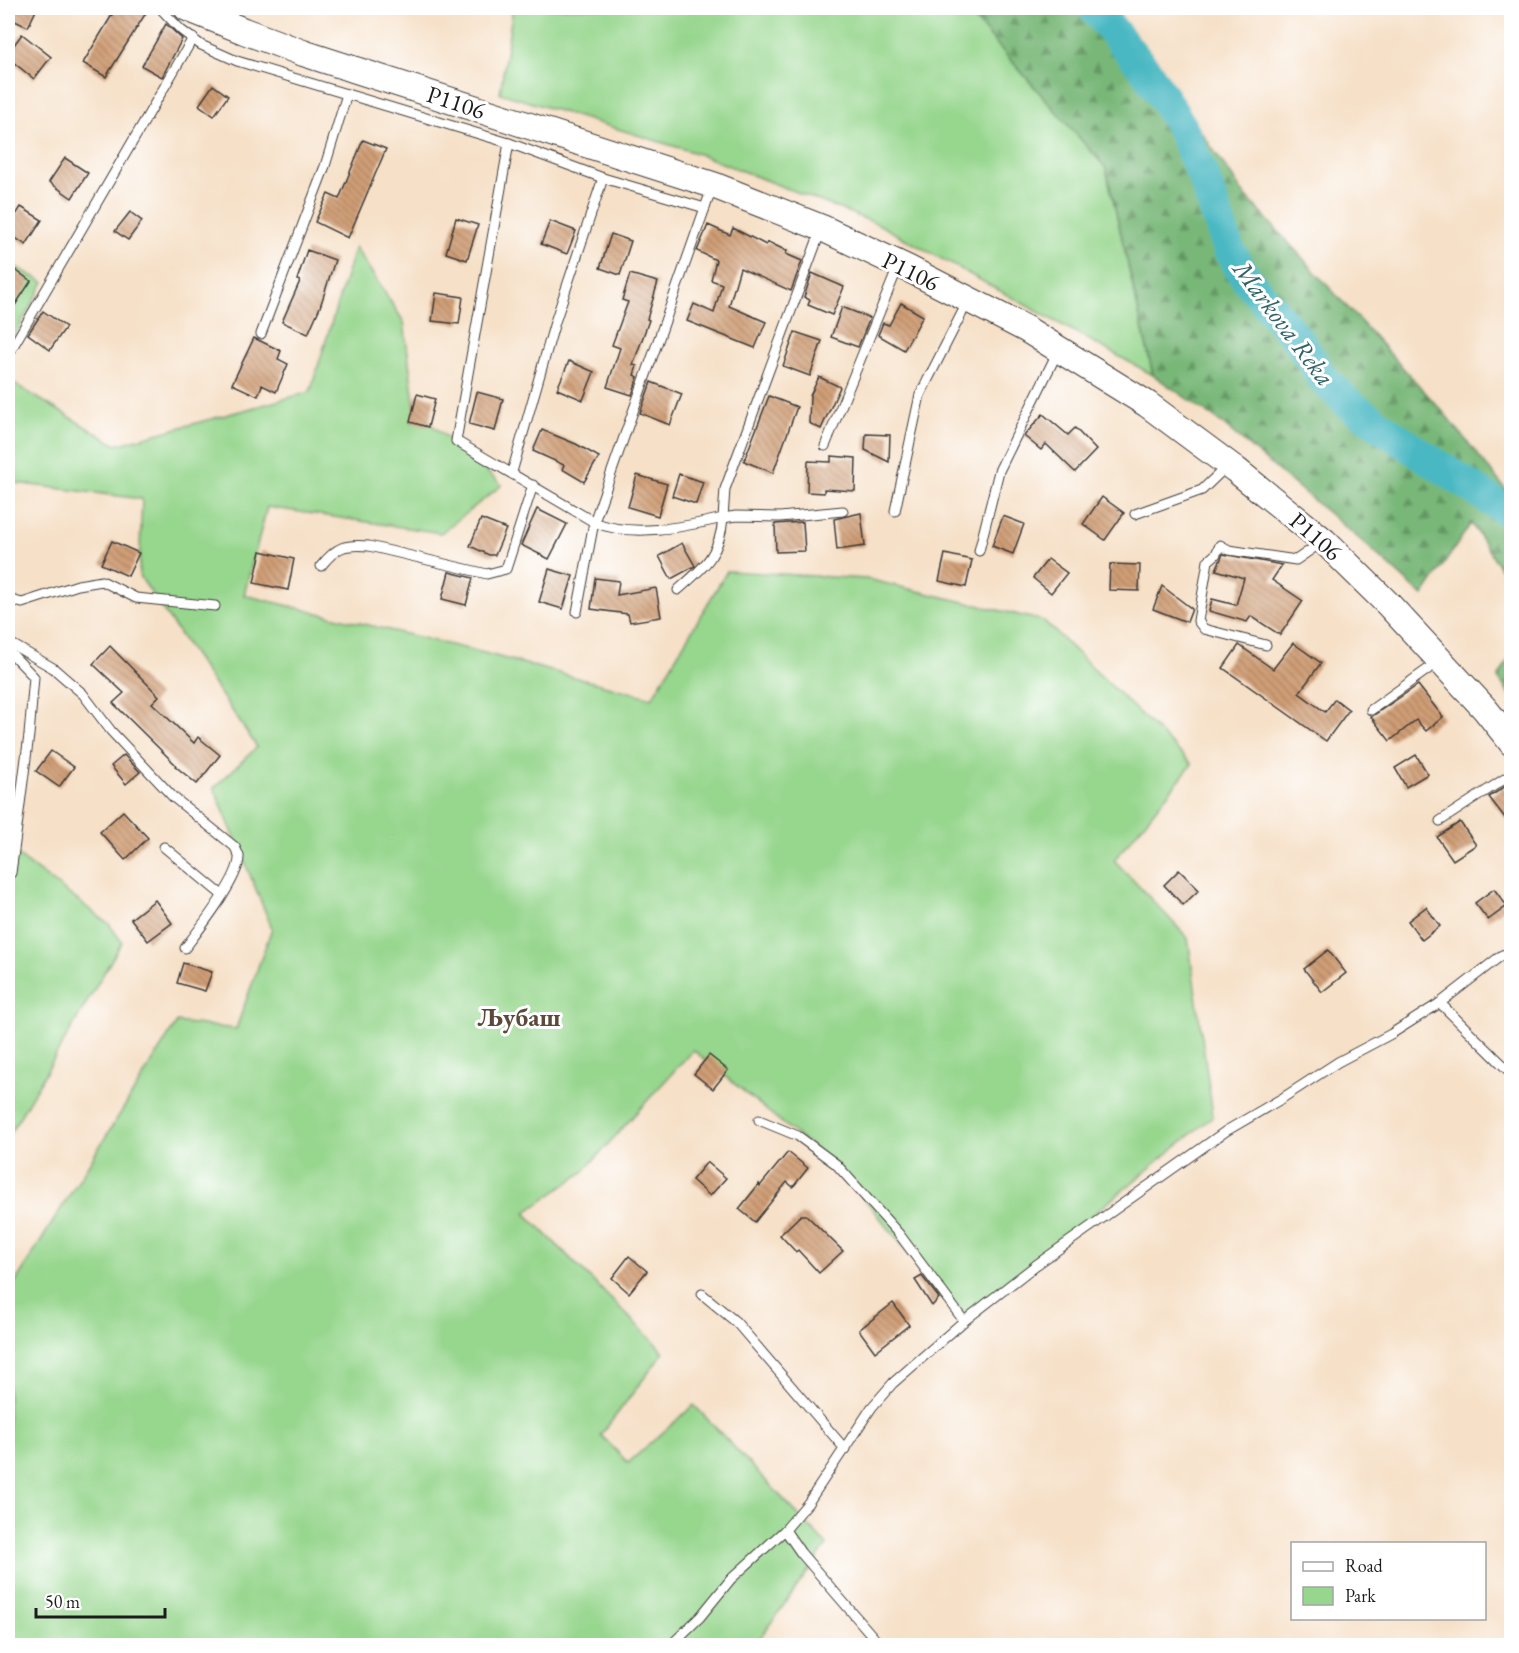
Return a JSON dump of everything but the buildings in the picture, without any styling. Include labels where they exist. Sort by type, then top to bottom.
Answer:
[{"type":"main road","name":"P1106","points":[[187,8],[303,53],[709,196],[822,228],[1026,328],[1147,404],[1229,464],[1324,541],[1388,604],[1485,709],[1512,743]]},
{"type":"lane","points":[[160,8],[201,45],[237,61],[509,143],[603,178],[709,196],[594,522],[577,612]]},
{"type":"lane","points":[[8,355],[193,38]]},
{"type":"lane","points":[[261,334],[325,166],[347,94]]},
{"type":"lane","points":[[509,143],[456,441],[608,528],[629,530],[693,525],[736,516],[780,517],[843,511]]},
{"type":"lane","points":[[512,472],[555,322],[603,178]]},
{"type":"lane","points":[[678,590],[708,563],[722,535],[725,489],[822,228]]},
{"type":"lane","points":[[825,446],[899,264]]},
{"type":"lane","points":[[895,511],[920,396],[969,299]]},
{"type":"lane","points":[[979,551],[999,471],[1059,349]]},
{"type":"lane","points":[[1135,514],[1202,490],[1229,464]]},
{"type":"lane","points":[[321,566],[341,546],[351,545],[369,546],[487,574],[506,569],[533,485]]},
{"type":"lane","points":[[1266,645],[1204,629],[1198,621],[1208,561],[1216,554],[1220,545],[1229,550],[1296,560],[1324,541]]},
{"type":"lane","points":[[8,599],[22,603],[78,585],[102,581],[136,598],[215,606]]},
{"type":"lane","points":[[8,642],[53,668],[83,694],[111,731],[173,797],[235,847],[239,856],[237,866],[210,916],[185,948]]},
{"type":"lane","points":[[8,650],[34,677],[29,735],[10,873]]},
{"type":"lane","points":[[1371,710],[1440,660]]},
{"type":"lane","points":[[1440,821],[1512,774]]},
{"type":"lane","points":[[164,847],[222,896]]},
{"type":"lane","points":[[670,1646],[700,1617],[731,1579],[784,1530],[808,1503],[872,1407],[893,1383],[964,1321],[1036,1265],[1226,1131],[1281,1100],[1338,1062],[1391,1034],[1440,1003],[1482,968],[1502,955],[1512,952]]},
{"type":"lane","points":[[1440,1003],[1512,1074]]},
{"type":"lane","points":[[759,1120],[798,1136],[836,1164],[899,1234],[964,1321]]},
{"type":"lane","points":[[702,1294],[736,1322],[845,1449]]},
{"type":"lane","points":[[784,1530],[881,1646]]},
{"type":"green space","points":[[513,8],[965,8],[1106,168],[1153,375],[878,224],[696,153],[500,93]]},
{"type":"green space","points":[[965,8],[1115,8],[1244,194],[1445,414],[1511,496],[1511,585],[1471,523],[1423,596],[1364,543],[1219,421],[1153,375],[1106,168]]},
{"type":"green space","points":[[355,247],[404,322],[415,410],[502,485],[441,533],[267,507],[244,595],[484,653],[652,698],[727,571],[867,579],[1044,621],[1192,764],[1114,860],[1188,938],[1213,1116],[964,1321],[836,1164],[693,1050],[583,1172],[525,1213],[664,1352],[601,1435],[628,1463],[694,1405],[827,1545],[755,1645],[8,1645],[8,1294],[177,1022],[236,1029],[272,928],[214,788],[257,747],[139,575],[142,499],[8,482],[8,380],[116,445],[310,392]]},
{"type":"green space","points":[[8,263],[44,282],[8,347]]},
{"type":"green space","points":[[1511,655],[1511,696],[1498,678]]},
{"type":"green space","points":[[8,848],[109,924],[122,942],[8,1137]]},
{"type":"waterway","name":"Markova Reka","points":[[1094,8],[1147,72],[1180,124],[1203,176],[1229,250],[1246,278],[1303,347],[1323,379],[1348,403],[1512,514]]},
{"type":"district","name":"Љубаш","points":[[519,1017]]}]
